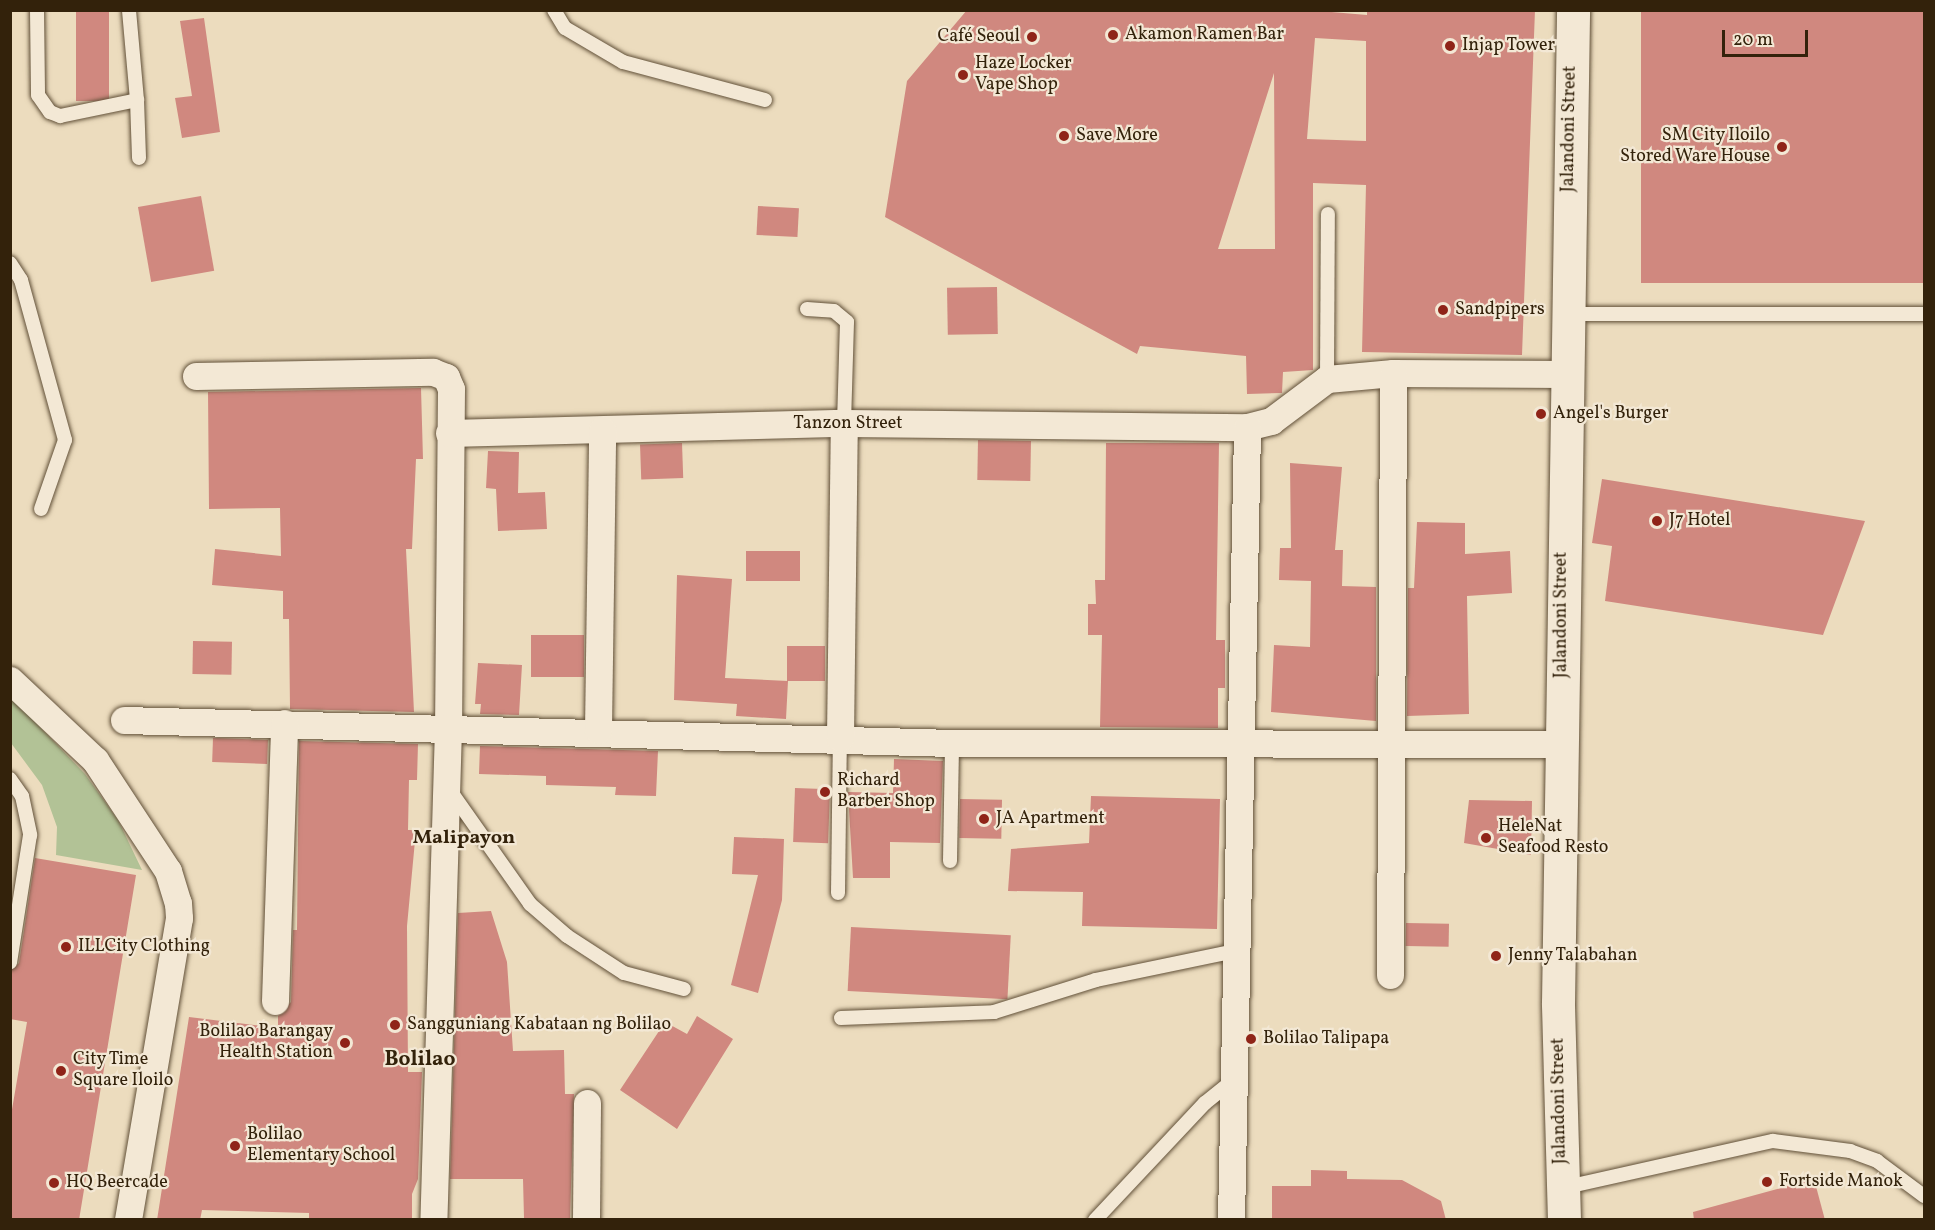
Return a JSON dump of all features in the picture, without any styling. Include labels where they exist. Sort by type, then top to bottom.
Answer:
[{"type":"main road","name":"Jalandoni Street","points":[[1563,1204],[1558,1003],[1563,744],[1565,314],[1573,10]]},
{"type":"street","points":[[196,376],[433,372],[446,377],[451,389],[448,728],[433,1220]]},
{"type":"street","points":[[1390,975],[1393,373]]},
{"type":"street","points":[[1327,380],[1393,373],[1565,374]]},
{"type":"street","name":"Tanzon Street","points":[[449,433],[844,423],[1247,427],[1271,421],[1327,380]]},
{"type":"street","points":[[840,738],[844,423]]},
{"type":"street","points":[[1231,1220],[1247,427]]},
{"type":"street","points":[[598,730],[602,430]]},
{"type":"street","points":[[10,680],[107,777],[168,871],[178,903],[179,918],[128,1220]]},
{"type":"street","points":[[124,720],[598,730],[952,743],[1563,744]]},
{"type":"street","points":[[274,1001],[284,723]]},
{"type":"street","points":[[586,1220],[587,1103]]},
{"type":"lane","points":[[37,10],[38,95],[50,112],[60,116],[137,100]]},
{"type":"lane","points":[[129,10],[137,100],[139,158]]},
{"type":"lane","points":[[554,10],[565,28],[623,62],[765,100]]},
{"type":"lane","points":[[1327,380],[1328,214]]},
{"type":"lane","points":[[10,263],[21,280],[65,440],[41,509]]},
{"type":"lane","points":[[807,309],[834,311],[847,322],[844,423]]},
{"type":"lane","points":[[1565,314],[1924,314]]},
{"type":"lane","points":[[838,893],[840,738]]},
{"type":"lane","points":[[950,861],[952,743]]},
{"type":"lane","points":[[10,779],[22,796],[30,835],[10,962]]},
{"type":"lane","points":[[446,785],[530,904],[567,936],[624,973],[684,989]]},
{"type":"lane","points":[[841,1018],[994,1012],[1115,975],[1235,951]]},
{"type":"lane","points":[[1095,1220],[1205,1103],[1233,1080]]},
{"type":"lane","points":[[1563,1204],[1773,1141],[1850,1151],[1877,1161],[1924,1196]]},
{"type":"green space","points":[[11,697],[85,774],[118,820],[142,870],[56,855],[57,827],[42,785],[11,743]]},
{"type":"building","points":[[76,10],[109,10],[109,101],[76,101]]},
{"type":"building","points":[[967,10],[1308,10],[1367,15],[1367,10],[1535,10],[1522,355],[1362,352],[1366,185],[1313,183],[1313,370],[1283,372],[1282,393],[1247,394],[1246,356],[1140,346],[1137,354],[885,217],[907,81]],"holes":[[[1315,38],[1366,41],[1366,141],[1307,139]],[[1274,73],[1275,249],[1218,249]]]},
{"type":"building","name":"SM City Iloilo Stored Ware House","points":[[1641,10],[1924,10],[1924,283],[1641,283]]},
{"type":"building","points":[[204,18],[220,132],[182,138],[175,98],[192,96],[180,21]]},
{"type":"building","points":[[201,196],[214,271],[151,282],[138,207]]},
{"type":"building","points":[[758,206],[799,208],[797,237],[756,235]]},
{"type":"building","points":[[997,287],[998,334],[948,335],[947,288]]},
{"type":"building","points":[[421,388],[423,459],[416,459],[412,549],[406,549],[414,712],[290,709],[289,619],[283,619],[283,591],[212,585],[215,549],[281,556],[280,508],[209,509],[208,392]]},
{"type":"building","points":[[978,440],[1031,441],[1030,481],[977,480]]},
{"type":"building","points":[[682,443],[683,478],[641,479],[640,444]]},
{"type":"building","points":[[1106,443],[1219,443],[1216,640],[1225,640],[1225,688],[1218,688],[1218,728],[1100,727],[1102,635],[1088,635],[1088,604],[1096,604],[1095,580],[1105,580]]},
{"type":"building","points":[[488,451],[519,452],[518,493],[545,492],[547,529],[498,531],[496,489],[486,488]]},
{"type":"building","points":[[1290,463],[1342,467],[1335,550],[1343,550],[1342,586],[1376,587],[1376,721],[1271,712],[1274,645],[1310,647],[1311,581],[1279,580],[1280,548],[1291,548]]},
{"type":"building","points":[[1602,479],[1865,521],[1823,635],[1605,601],[1612,546],[1592,543]]},
{"type":"building","points":[[1417,522],[1465,523],[1465,554],[1510,551],[1512,593],[1467,596],[1469,714],[1407,716],[1408,588],[1414,588]]},
{"type":"building","points":[[746,551],[800,551],[800,581],[746,581]]},
{"type":"building","points":[[677,575],[732,579],[725,678],[788,681],[786,719],[736,716],[737,704],[674,700]]},
{"type":"building","points":[[531,635],[584,635],[584,677],[531,677]]},
{"type":"building","points":[[193,641],[232,642],[231,675],[192,674]]},
{"type":"building","points":[[787,646],[825,646],[825,681],[787,681]]},
{"type":"building","points":[[478,663],[522,665],[519,715],[480,714],[481,704],[475,704]]},
{"type":"building","points":[[213,738],[268,740],[267,764],[212,762]]},
{"type":"building","points":[[299,741],[418,744],[417,780],[409,780],[408,830],[416,830],[407,926],[408,1072],[422,1072],[418,1179],[412,1194],[412,1220],[309,1220],[309,1213],[202,1210],[200,1220],[157,1220],[189,1017],[278,1028],[278,1016],[291,1002],[293,930],[297,930]]},
{"type":"building","points":[[480,746],[658,751],[656,796],[615,795],[616,787],[546,785],[546,776],[479,774]]},
{"type":"building","points":[[894,759],[943,761],[940,843],[890,842],[890,878],[853,878],[848,792],[893,793]]},
{"type":"building","points":[[795,788],[830,789],[828,843],[793,842]]},
{"type":"building","points":[[1091,796],[1220,799],[1217,929],[1082,926],[1083,892],[1008,891],[1011,849],[1089,843]]},
{"type":"building","name":"JA Apartment","points":[[960,799],[1002,800],[1001,839],[959,838]]},
{"type":"building","points":[[1469,800],[1532,801],[1531,855],[1464,843]]},
{"type":"building","points":[[734,837],[784,839],[782,900],[758,993],[731,985],[758,875],[732,874]]},
{"type":"building","name":"City Time Square Iloilo","points":[[35,858],[136,875],[79,1220],[10,1220],[10,1121],[27,1022],[10,1019],[10,971],[19,963]]},
{"type":"building","points":[[491,911],[507,962],[513,1051],[564,1050],[565,1094],[574,1094],[570,1218],[524,1218],[523,1179],[450,1179],[458,913]]},
{"type":"building","points":[[1406,923],[1449,924],[1449,947],[1406,946]]},
{"type":"building","points":[[851,927],[1011,935],[1007,999],[848,991]]},
{"type":"building","points":[[697,1016],[733,1039],[677,1129],[620,1090],[665,1022],[687,1034]]},
{"type":"building","points":[[1311,1170],[1347,1171],[1347,1179],[1402,1180],[1441,1201],[1446,1220],[1272,1220],[1272,1186],[1311,1186]]},
{"type":"building","points":[[1814,1179],[1825,1220],[1694,1220],[1693,1212]]},
{"type":"place","name":"Akamon Ramen Bar","points":[[1113,35]]},
{"type":"place","name":"Café Seoul","points":[[1032,37]]},
{"type":"place","name":"Injap Tower","points":[[1450,46]]},
{"type":"place","name":"Haze Locker Vape Shop","points":[[963,75]]},
{"type":"place","name":"Save More","points":[[1064,136]]},
{"type":"place","name":"SM City Iloilo Stored Ware House","points":[[1782,147]]},
{"type":"place","name":"Sandpipers","points":[[1443,310]]},
{"type":"place","name":"Angel's Burger","points":[[1541,414]]},
{"type":"place","name":"J7 Hotel","points":[[1657,521]]},
{"type":"place","name":"Richard Barber Shop","points":[[825,792]]},
{"type":"place","name":"JA Apartment","points":[[984,819]]},
{"type":"place","name":"HeleNat Seafood Resto","points":[[1486,838]]},
{"type":"place","name":"ILLCity Clothing","points":[[66,947]]},
{"type":"place","name":"Jenny Talabahan","points":[[1496,956]]},
{"type":"place","name":"Sangguniang Kabataan ng Bolilao","points":[[395,1025]]},
{"type":"place","name":"Bolilao Talipapa","points":[[1251,1039]]},
{"type":"place","name":"Bolilao Barangay Health Station","points":[[345,1043]]},
{"type":"place","name":"City Time Square Iloilo","points":[[61,1071]]},
{"type":"place","name":"Bolilao Elementary School","points":[[235,1146]]},
{"type":"place","name":"Fortside Manok","points":[[1767,1182]]},
{"type":"place","name":"HQ Beercade","points":[[54,1183]]},
{"type":"district","name":"Malipayon","points":[[464,838]]},
{"type":"district","name":"Bolilao","points":[[420,1060]]}]
